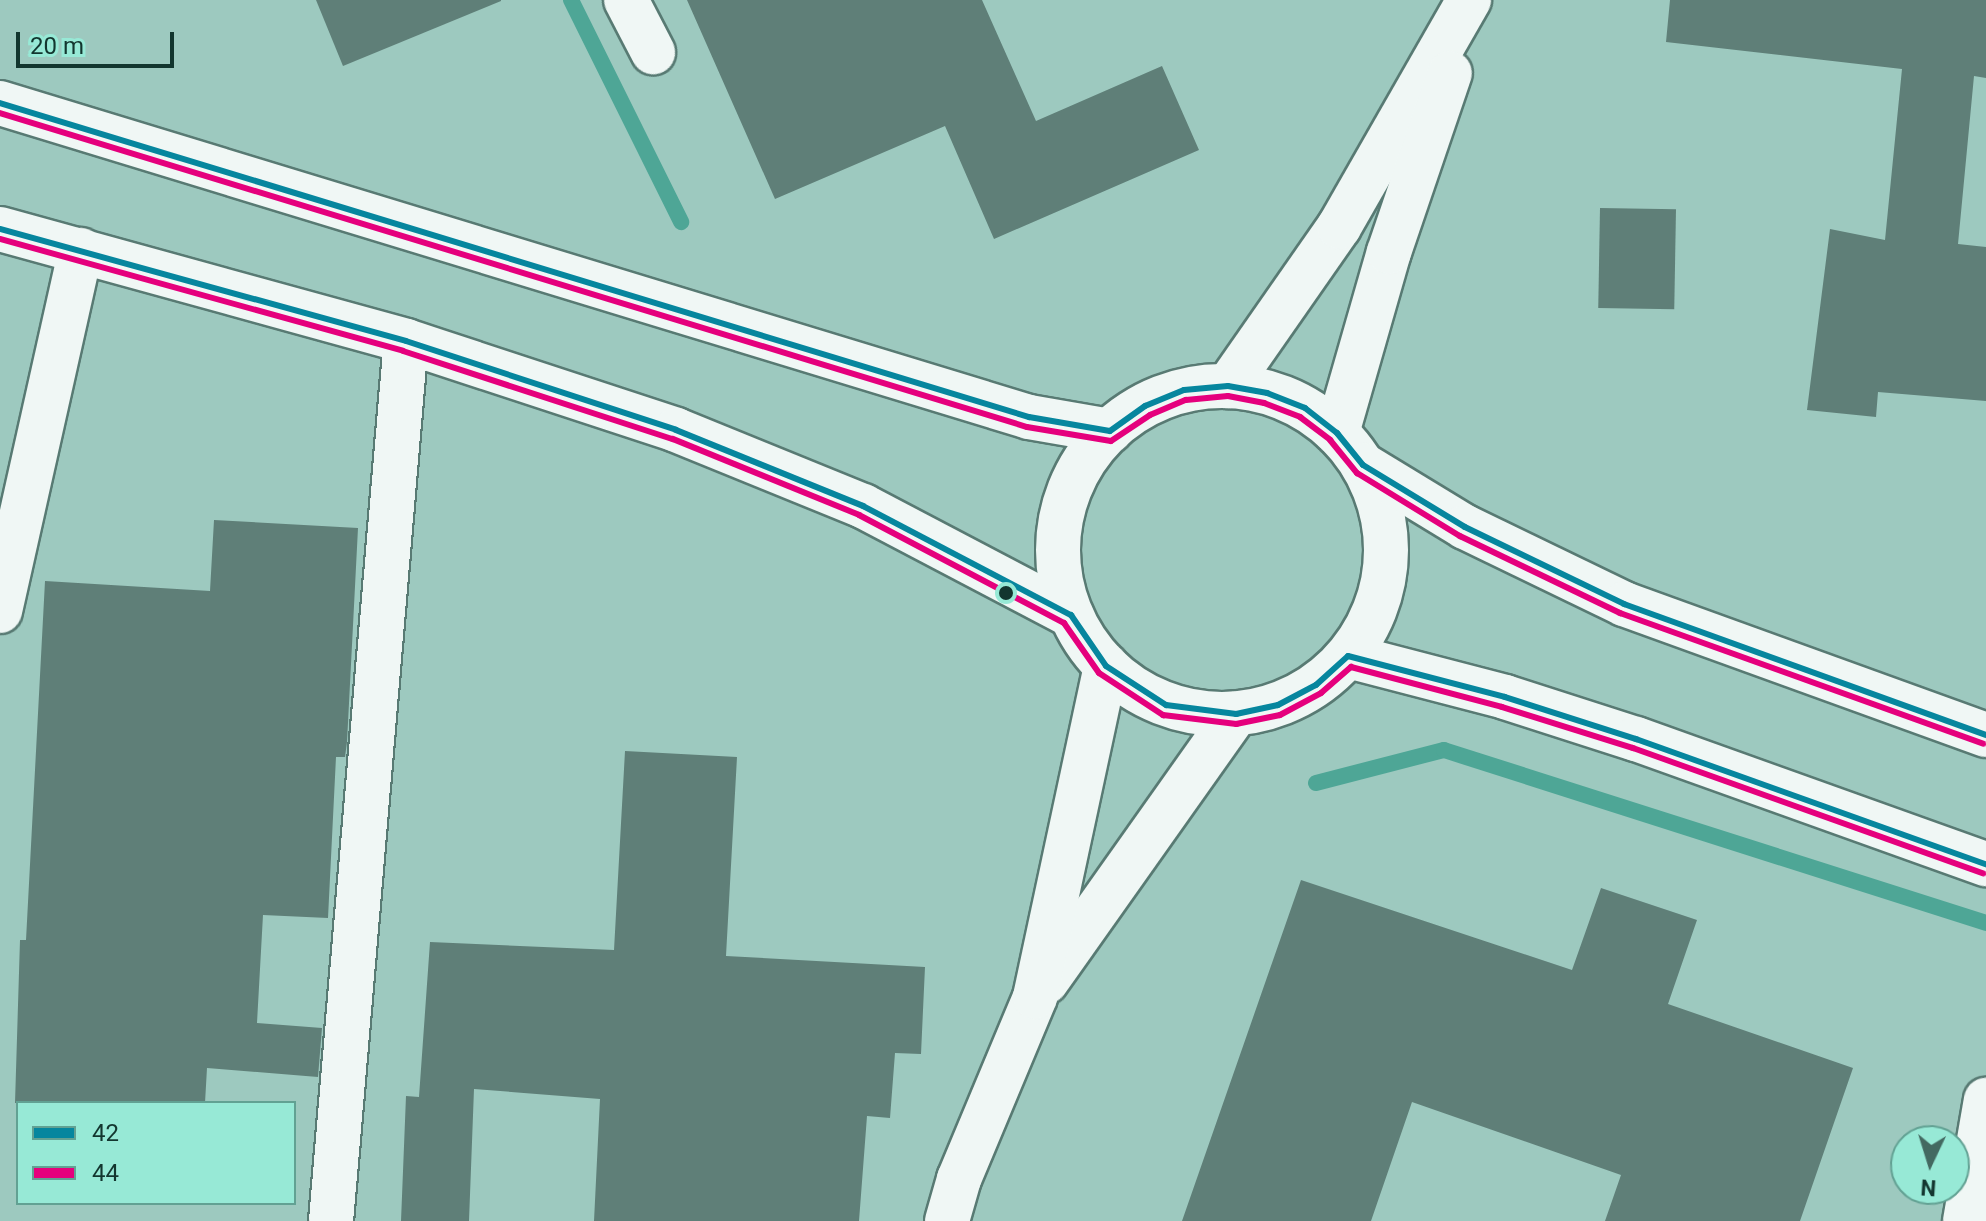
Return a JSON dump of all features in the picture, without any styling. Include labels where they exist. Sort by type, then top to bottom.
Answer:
[{"type":"main road","points":[[626,0],[653,52]]},
{"type":"main road","points":[[1228,386],[1339,227],[1472,0]]},
{"type":"main road","points":[[1472,0],[1389,252],[1350,449],[1380,502],[1387,543],[1384,584],[1371,622],[1348,656],[1316,685],[1278,705],[1236,714],[1166,705],[1106,666],[1071,615],[1059,577],[1058,536],[1067,497],[1084,461],[1110,431],[1145,406],[1184,390],[1228,386],[1267,393],[1305,408],[1350,449],[1465,527],[1624,604],[1986,735]]},
{"type":"main road","points":[[0,103],[230,169],[953,395],[1029,417],[1110,431]]},
{"type":"main road","points":[[0,229],[406,341],[676,430],[863,506],[1071,615]]},
{"type":"main road","points":[[0,611],[81,250]]},
{"type":"main road","points":[[331,1221],[406,341]]},
{"type":"main road","points":[[1348,656],[1505,697],[1636,739],[1986,864]]},
{"type":"main road","points":[[947,1221],[959,1179],[1035,997],[1106,666]]},
{"type":"main road","points":[[1035,997],[1236,714]]},
{"type":"main road","points":[[1965,1221],[1986,1100]]},
{"type":"building","points":[[316,0],[501,0],[501,1],[343,66]]},
{"type":"building","points":[[687,0],[982,0],[1036,121],[1162,66],[1199,150],[994,239],[945,126],[775,199]]},
{"type":"building","points":[[1670,0],[1986,0],[1986,78],[1974,76],[1958,244],[1986,247],[1986,401],[1878,392],[1876,417],[1807,410],[1830,229],[1885,240],[1902,69],[1666,42]]},
{"type":"building","points":[[1600,208],[1676,209],[1674,309],[1598,308]]},
{"type":"building","points":[[214,520],[358,528],[347,742],[345,757],[336,757],[328,918],[263,915],[257,1023],[322,1028],[318,1077],[207,1068],[205,1101],[15,1103],[20,940],[26,940],[45,581],[210,591]]},
{"type":"building","points":[[625,751],[737,757],[726,956],[925,967],[921,1054],[895,1053],[890,1118],[867,1116],[859,1221],[594,1221],[600,1099],[474,1089],[469,1221],[401,1221],[406,1096],[419,1097],[430,942],[614,950]]},
{"type":"building","points":[[1301,880],[1572,970],[1601,888],[1697,920],[1668,1004],[1853,1068],[1800,1221],[1605,1221],[1621,1175],[1412,1102],[1371,1221],[1182,1221]]},
{"type":"waterway","points":[[571,0],[681,222]]},
{"type":"waterway","points":[[1316,783],[1444,750],[1986,923]]},
{"type":"transit line","name":"42","points":[[0,103],[1029,417],[1110,431],[1145,406],[1184,390],[1228,386],[1267,393],[1305,408],[1337,433],[1363,465],[1465,527],[1624,604],[1986,735]]},
{"type":"transit line","name":"44","points":[[0,113],[1027,427],[1111,441],[1150,415],[1186,400],[1228,396],[1264,403],[1300,417],[1330,440],[1357,473],[1460,536],[1620,613],[1983,744]]},
{"type":"transit line","name":"42","points":[[0,229],[406,341],[676,430],[863,506],[1071,615],[1106,666],[1166,705],[1236,714],[1278,705],[1316,685],[1348,656],[1505,697],[1636,739],[1986,864]]},
{"type":"transit line","name":"44","points":[[0,239],[403,351],[673,439],[859,515],[1064,623],[1099,673],[1163,715],[1236,724],[1280,715],[1321,693],[1351,667],[1502,707],[1633,748],[1983,873]]}]
